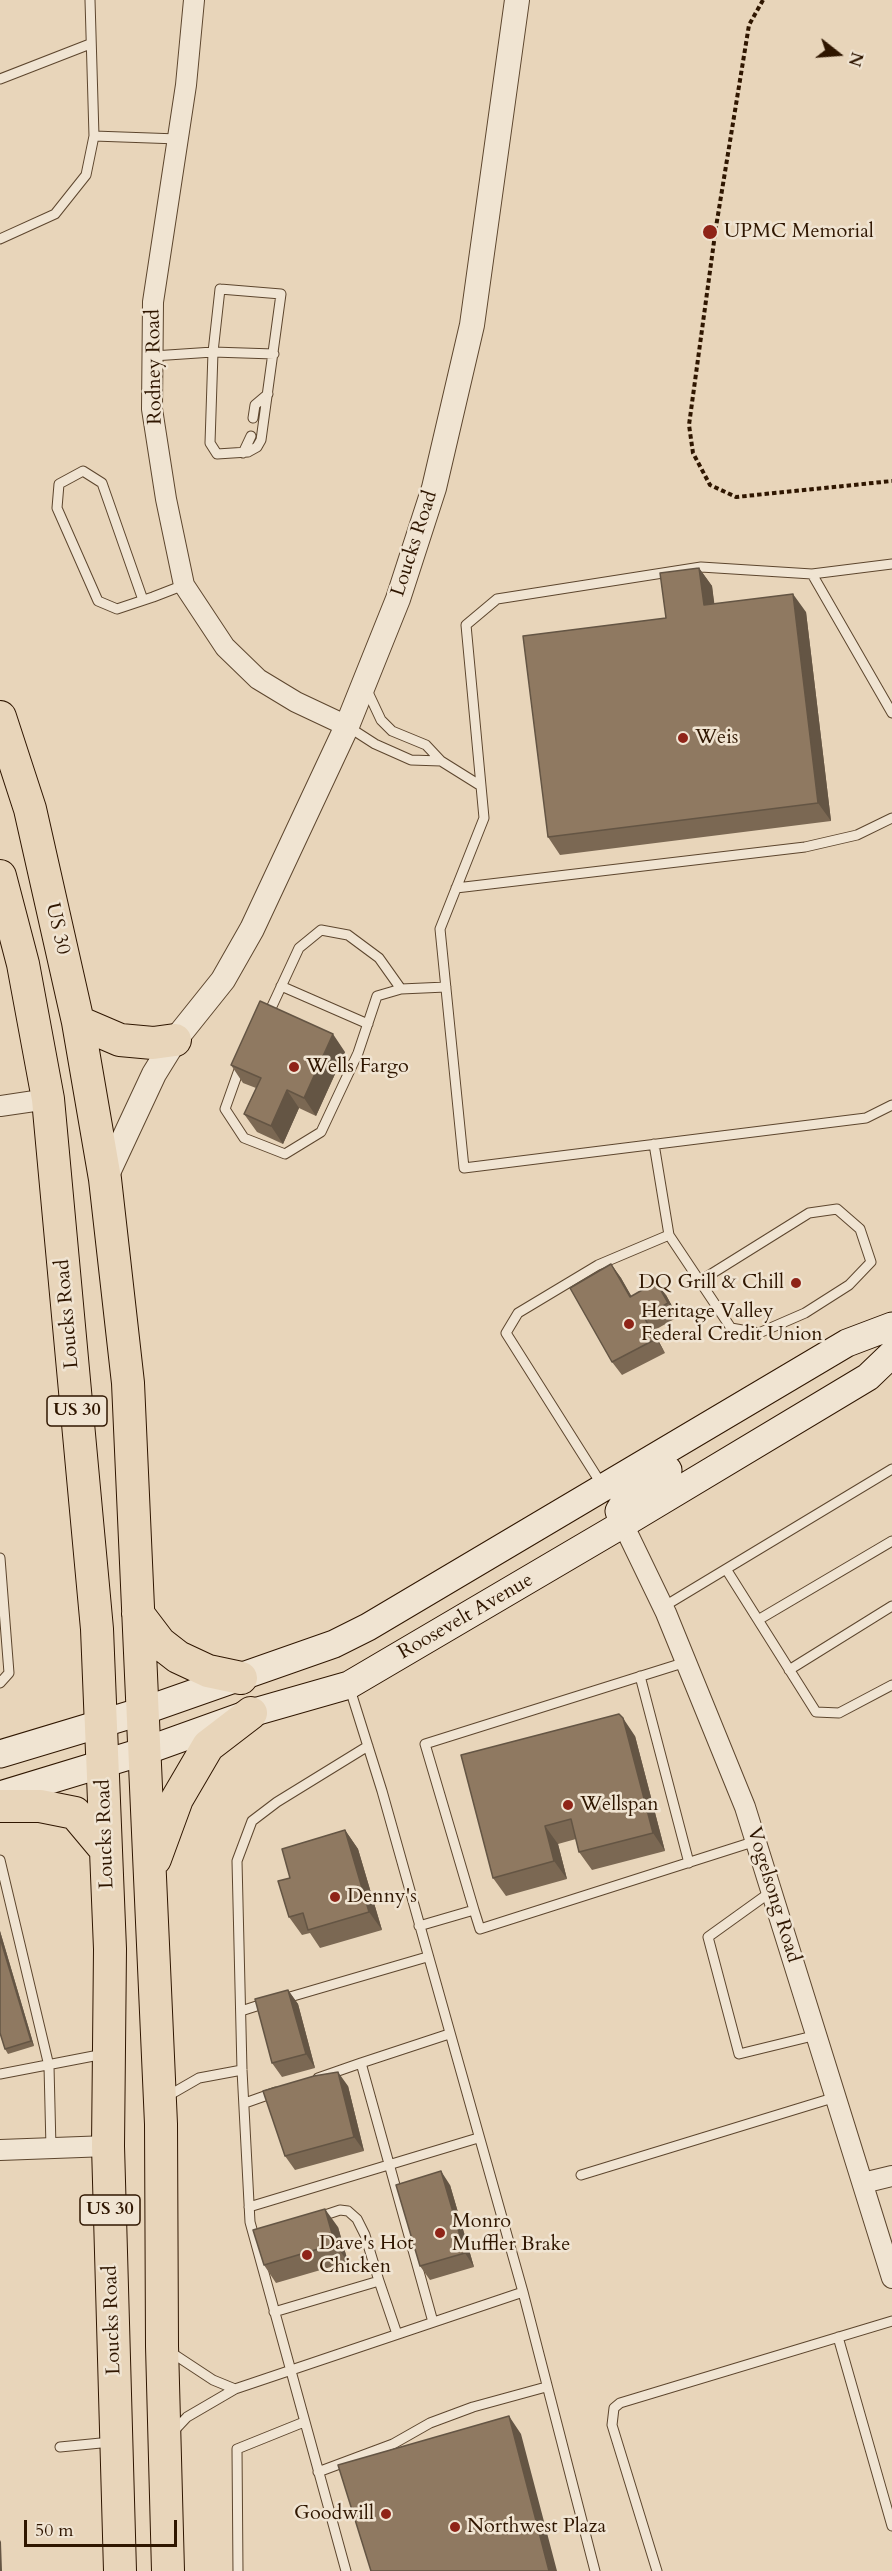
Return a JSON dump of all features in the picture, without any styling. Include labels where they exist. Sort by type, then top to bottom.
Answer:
[{"type":"highway","name":"US 30","points":[[0,717],[30,809],[78,1022],[105,1179],[128,1383],[159,2100],[168,2571]]},
{"type":"highway","name":"US 30","points":[[0,876],[23,964],[48,1099]]},
{"type":"highway","points":[[78,1022],[120,1040],[153,1044],[175,1040]]},
{"type":"highway","name":"Loucks Road","points":[[48,1099],[97,1629],[104,1762],[110,1949],[108,2146],[120,2571]]},
{"type":"highway","points":[[138,1614],[160,1643],[177,1657],[208,1671],[241,1678]]},
{"type":"highway","points":[[150,1871],[177,1799],[208,1746],[251,1713]]},
{"type":"highway","points":[[0,1806],[40,1806],[75,1813],[106,1850]]},
{"type":"main road","name":"Roosevelt Avenue","points":[[0,1754],[143,1711],[333,1644],[368,1627],[847,1343],[892,1326]]},
{"type":"main road","name":"Roosevelt Avenue","points":[[0,1795],[145,1751],[251,1713],[349,1685],[868,1377],[892,1354]]},
{"type":"main road","points":[[623,1524],[619,1511],[637,1490],[782,1399],[813,1363]]},
{"type":"street","name":"Rodney Road","points":[[194,0],[178,139],[153,302],[152,409],[166,499],[184,585],[225,647],[258,679],[296,702],[347,726]]},
{"type":"street","name":"Loucks Road","points":[[105,1179],[154,1074],[175,1040],[223,980],[252,929],[347,726],[402,588],[434,488],[472,325],[517,0]]},
{"type":"street","points":[[0,1106],[48,1099]]},
{"type":"street","name":"Vogelsong Road","points":[[623,1524],[663,1607],[745,1807],[892,2278]]},
{"type":"street","points":[[0,2150],[108,2146]]},
{"type":"street","points":[[863,2183],[892,2176]]},
{"type":"lane","points":[[0,239],[55,214],[86,175],[94,136],[90,0]]},
{"type":"lane","points":[[0,79],[90,44]]},
{"type":"lane","points":[[94,136],[178,139]]},
{"type":"lane","points":[[220,289],[281,294],[274,354],[261,440],[257,447],[243,453],[218,454],[210,443],[213,352],[220,289]]},
{"type":"lane","points":[[153,356],[213,352],[274,354]]},
{"type":"lane","points":[[253,418],[255,405],[268,394]]},
{"type":"lane","points":[[243,453],[251,436]]},
{"type":"lane","points":[[143,600],[102,483],[83,471],[58,484],[57,508],[98,601],[117,609],[143,600],[184,585]]},
{"type":"lane","points":[[892,564],[813,574],[701,567],[497,599],[466,625],[484,818],[440,929],[464,1168],[866,1118],[890,1106],[892,1117]]},
{"type":"lane","points":[[813,574],[892,713]]},
{"type":"lane","points":[[364,684],[381,720],[392,731],[426,745],[441,761],[481,786]]},
{"type":"lane","points":[[347,726],[375,744],[411,760],[441,761]]},
{"type":"lane","points":[[456,888],[805,847],[857,835],[892,818]]},
{"type":"lane","points":[[261,1029],[299,948],[321,930],[348,935],[379,958],[401,989]]},
{"type":"lane","points":[[281,986],[368,1024]]},
{"type":"lane","points":[[246,1056],[236,1072],[225,1109],[243,1138],[285,1154],[321,1132],[358,1053],[377,996],[401,989],[446,987]]},
{"type":"lane","points":[[654,1144],[669,1235],[731,1328],[759,1333],[804,1313],[849,1285],[871,1262],[860,1229],[837,1209],[809,1213],[700,1281]]},
{"type":"lane","points":[[603,1488],[506,1333],[518,1313],[598,1265],[669,1235]]},
{"type":"lane","points":[[663,1607],[892,1469]]},
{"type":"lane","points":[[758,1620],[892,1541]]},
{"type":"lane","points":[[0,1558],[9,1673],[0,1683]]},
{"type":"lane","points":[[726,1569],[816,1712],[839,1713],[892,1685]]},
{"type":"lane","points":[[789,1670],[892,1606]]},
{"type":"lane","points":[[686,1662],[425,1744],[480,1929],[756,1842]]},
{"type":"lane","points":[[640,1676],[689,1863]]},
{"type":"lane","points":[[349,1685],[523,2292],[595,2571]]},
{"type":"lane","points":[[346,2571],[274,2312],[249,2206],[242,2070],[237,1861],[252,1821],[276,1802],[368,1746]]},
{"type":"lane","points":[[0,1860],[49,2066],[51,2148]]},
{"type":"lane","points":[[772,1891],[708,1937],[740,2055],[817,2035]]},
{"type":"lane","points":[[419,1926],[474,1910]]},
{"type":"lane","points":[[241,2011],[427,1957]]},
{"type":"lane","points":[[308,2081],[449,2034]]},
{"type":"lane","points":[[0,2074],[109,2053]]},
{"type":"lane","points":[[361,2063],[433,2322]]},
{"type":"lane","points":[[159,2100],[199,2078],[242,2070]]},
{"type":"lane","points":[[245,2103],[287,2088]]},
{"type":"lane","points":[[581,2175],[836,2097]]},
{"type":"lane","points":[[249,2206],[478,2138]]},
{"type":"lane","points":[[308,2221],[340,2210],[348,2211],[357,2218],[365,2235],[397,2334]]},
{"type":"lane","points":[[255,2238],[265,2235]]},
{"type":"lane","points":[[274,2312],[379,2281]]},
{"type":"lane","points":[[164,2442],[187,2417],[235,2389],[523,2292]]},
{"type":"lane","points":[[657,2571],[612,2425],[614,2408],[620,2403],[892,2321]]},
{"type":"lane","points":[[837,2337],[892,2526]]},
{"type":"lane","points":[[162,2346],[213,2380],[235,2389]]},
{"type":"lane","points":[[318,2472],[393,2444],[430,2423],[473,2407],[546,2387]]},
{"type":"lane","points":[[238,2571],[237,2449],[304,2422]]},
{"type":"lane","points":[[60,2447],[117,2442]]},
{"type":"path","points":[[763,0],[749,25],[716,227],[689,425],[693,453],[710,485],[736,497],[892,482]]},
{"type":"building","name":"Weis","points":[[699,568],[704,605],[793,594],[818,803],[548,837],[523,636],[666,618],[660,573]]},
{"type":"building","name":"Wells Fargo","points":[[260,1001],[333,1034],[304,1098],[287,1090],[271,1126],[244,1114],[261,1078],[231,1065]]},
{"type":"building","name":"Heritage Valley Federal Credit Union","points":[[611,1264],[630,1297],[656,1282],[668,1303],[644,1317],[656,1339],[612,1362],[570,1288]]},
{"type":"building","name":"Wellspan","points":[[619,1714],[623,1718],[653,1833],[579,1852],[571,1819],[545,1826],[554,1861],[493,1878],[461,1755]]},
{"type":"building","name":"Denny's","points":[[345,1830],[369,1912],[308,1930],[303,1913],[289,1917],[278,1881],[290,1878],[282,1849]]},
{"type":"building","points":[[0,1938],[31,2041],[5,2049],[0,2033]]},
{"type":"building","points":[[288,1990],[306,2054],[272,2063],[255,1999]]},
{"type":"building","points":[[338,2072],[354,2137],[285,2156],[263,2091],[314,2076]]},
{"type":"building","name":"Monro Muffler Brake","points":[[441,2171],[465,2253],[420,2266],[396,2185]]},
{"type":"building","points":[[325,2209],[335,2244],[264,2265],[253,2230]]},
{"type":"building","name":"Northwest Plaza","points":[[509,2416],[549,2571],[371,2571],[338,2465]]},
{"type":"place","name":"UPMC Memorial","points":[[710,232]]},
{"type":"place","name":"Weis","points":[[683,738]]},
{"type":"place","name":"Wells Fargo","points":[[294,1067]]},
{"type":"place","name":"DQ Grill & Chill","points":[[796,1283]]},
{"type":"place","name":"Heritage Valley Federal Credit Union","points":[[629,1324]]},
{"type":"place","name":"Wellspan","points":[[568,1805]]},
{"type":"place","name":"Denny's","points":[[335,1897]]},
{"type":"place","name":"Monro Muffler Brake","points":[[440,2233]]},
{"type":"place","name":"Dave's Hot Chicken","points":[[307,2255]]},
{"type":"place","name":"Goodwill","points":[[386,2514]]},
{"type":"place","name":"Northwest Plaza","points":[[455,2527]]}]
